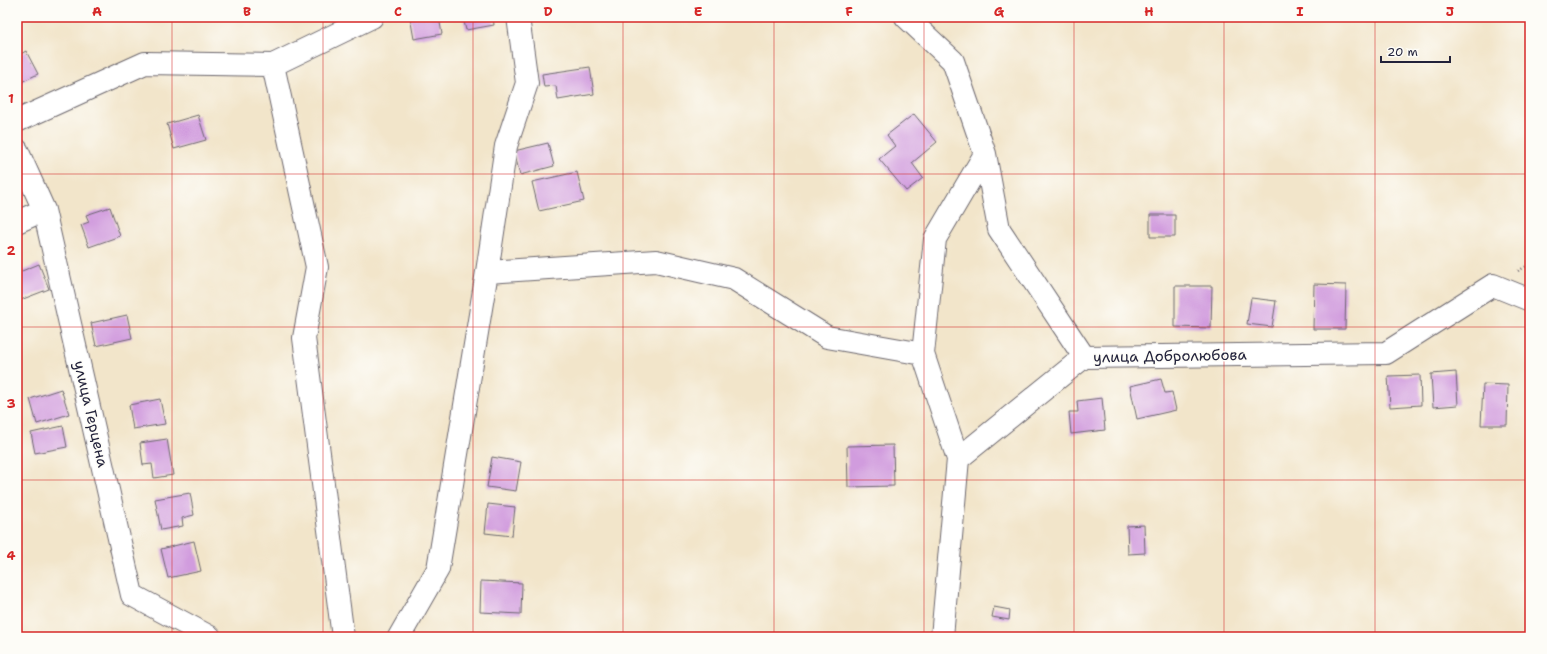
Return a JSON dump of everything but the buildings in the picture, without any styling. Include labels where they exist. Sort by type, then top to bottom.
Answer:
[{"type":"street","points":[[17,121],[145,63],[273,65],[372,17]]},
{"type":"street","points":[[399,637],[438,569],[487,272],[506,146],[528,83],[518,17]]},
{"type":"street","name":"улица Добролюбова","points":[[906,17],[953,61],[985,154],[999,229],[1084,357],[1386,353],[1493,285],[1530,300]]},
{"type":"street","points":[[273,65],[317,267],[304,338],[343,637]]},
{"type":"street","name":"улица Герцена","points":[[17,150],[44,210],[132,594],[210,637]]},
{"type":"street","points":[[942,637],[958,458],[923,354],[935,239],[985,154]]},
{"type":"street","points":[[17,222],[44,210]]},
{"type":"street","points":[[487,272],[656,261],[734,279],[826,337],[923,354]]},
{"type":"street","points":[[958,458],[1084,357]]}]
